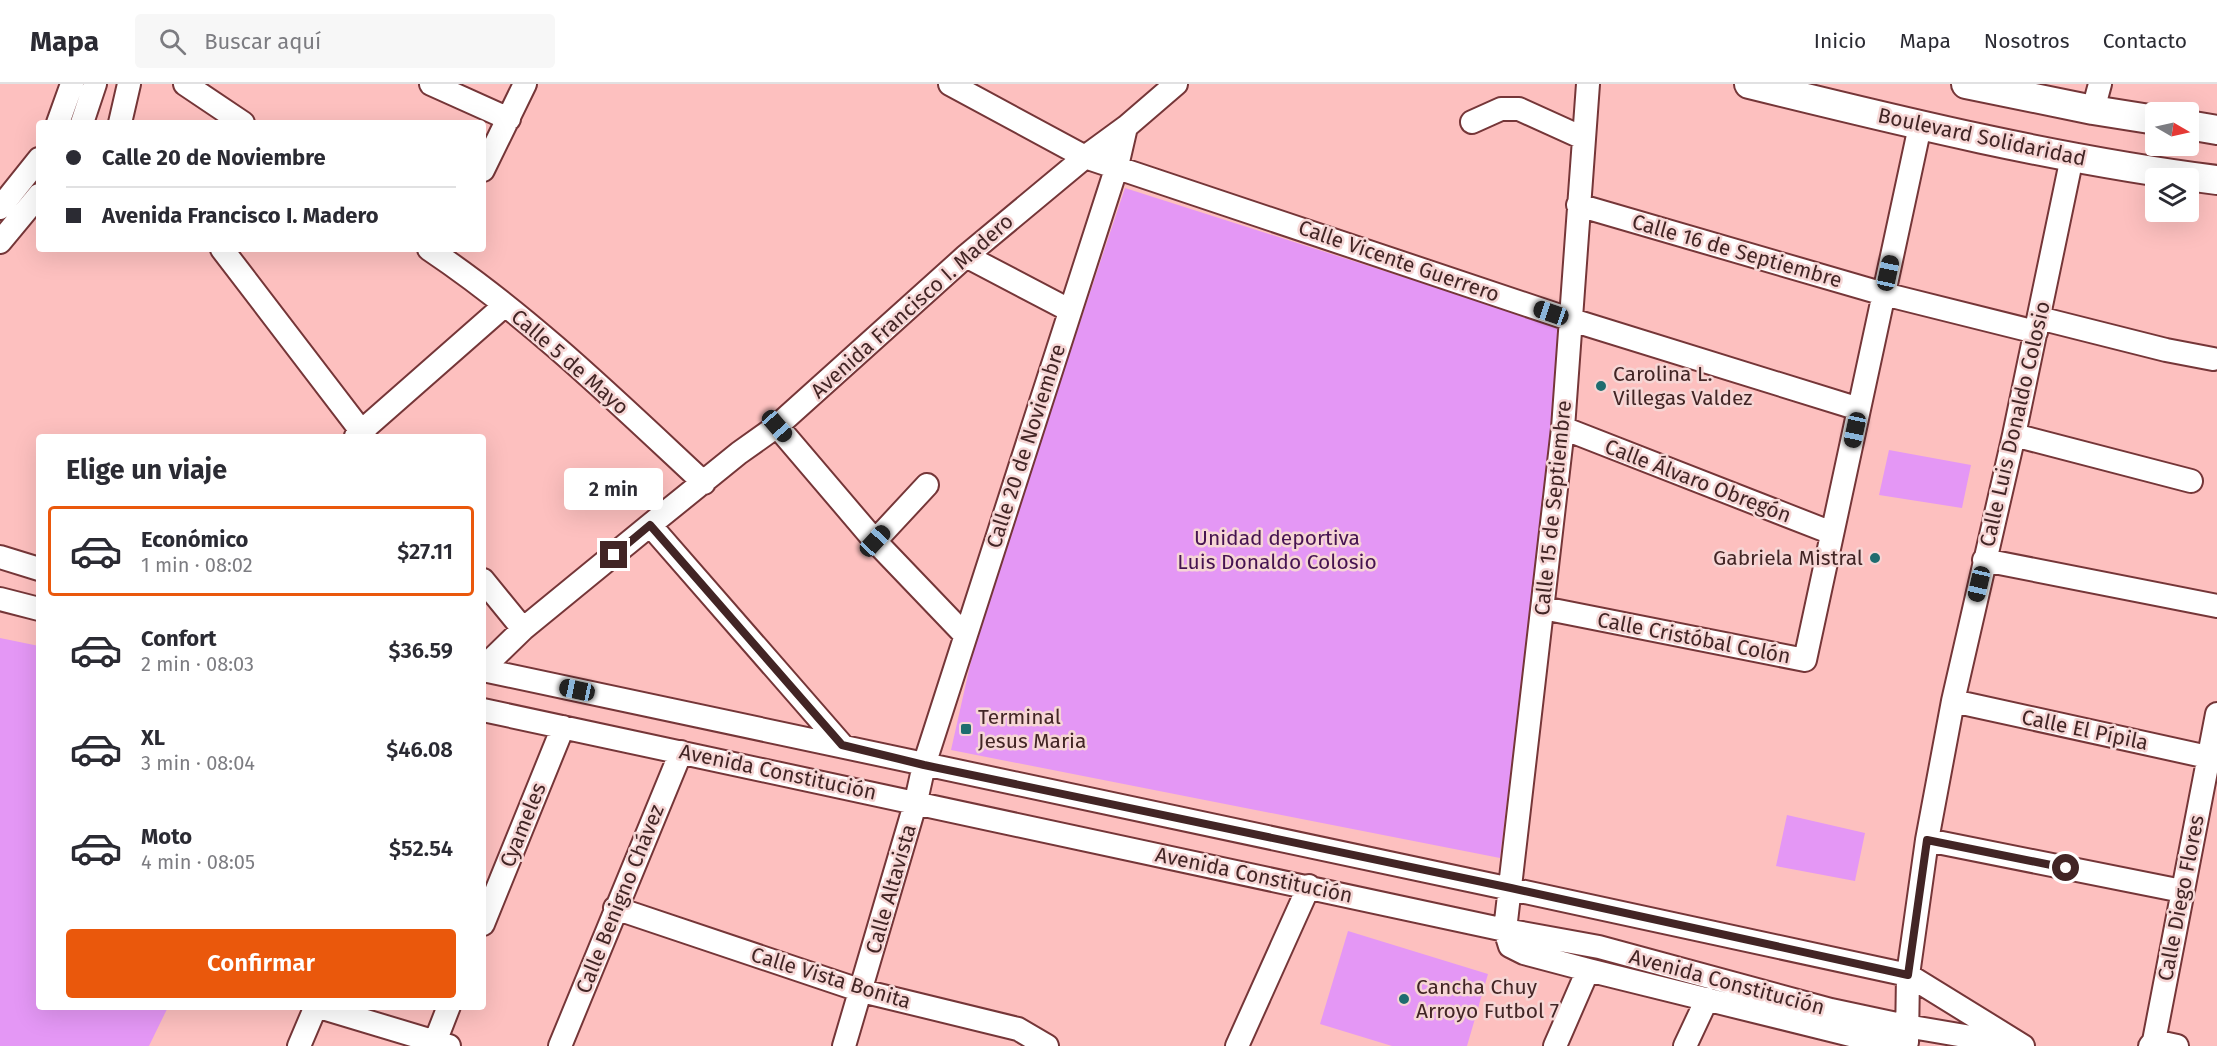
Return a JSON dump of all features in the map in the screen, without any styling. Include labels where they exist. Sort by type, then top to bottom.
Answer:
[{"type":"main road","name":"Boulevard Solidaridad","points":[[1749,84],[1920,126],[2152,172],[2217,180]]},
{"type":"main road","points":[[1966,84],[2096,97],[2145,116]]},
{"type":"main road","points":[[2199,128],[2217,130]]},
{"type":"street","points":[[59,120],[72,84]]},
{"type":"street","points":[[83,120],[94,84]]},
{"type":"street","points":[[121,120],[129,84]]},
{"type":"street","points":[[185,84],[239,120]]},
{"type":"street","points":[[431,84],[509,119]]},
{"type":"street","points":[[486,164],[525,84]]},
{"type":"street","name":"Calle Vicente Guerrero","points":[[950,84],[1085,156],[1572,320],[1859,409]]},
{"type":"street","name":"Avenida Francisco I. Madero","points":[[486,666],[524,629],[650,525],[739,453],[777,426],[966,256],[1085,156],[1126,127],[1176,84]]},
{"type":"street","name":"Calle 15 de Septiembre","points":[[1505,930],[1563,428],[1588,84]]},
{"type":"street","points":[[1472,122],[1501,109],[1519,109],[1583,138]]},
{"type":"street","name":"Calle Cristóbal Colón","points":[[1543,608],[1805,660],[1920,126]]},
{"type":"street","name":"Calle 20 de Noviembre","points":[[924,765],[1117,166],[1126,127]]},
{"type":"street","name":"Calle Luis Donaldo Colosio","points":[[1903,1039],[1908,975],[1927,840],[1953,701],[2014,435],[2072,157]]},
{"type":"street","points":[[0,208],[36,163]]},
{"type":"street","points":[[0,242],[36,199]]},
{"type":"street","name":"Calle 16 de Septiembre","points":[[1578,205],[1884,294],[2212,359]]},
{"type":"street","points":[[224,252],[360,434]]},
{"type":"street","name":"Calle 5 de Mayo","points":[[438,252],[505,305],[600,387],[704,483]]},
{"type":"street","points":[[966,256],[1069,310]]},
{"type":"street","points":[[362,434],[505,305]]},
{"type":"street","points":[[777,426],[875,541],[965,635]]},
{"type":"street","name":"Calle Álvaro Obregón","points":[[1563,428],[1832,534]]},
{"type":"street","points":[[2014,435],[2192,481]]},
{"type":"street","points":[[875,541],[927,485]]},
{"type":"street","points":[[650,525],[842,745]]},
{"type":"street","points":[[0,557],[36,568]]},
{"type":"street","points":[[1984,560],[2217,606]]},
{"type":"street","points":[[486,584],[524,629]]},
{"type":"street","points":[[0,599],[36,608]]},
{"type":"street","name":"Avenida Constitución","points":[[486,670],[1908,975],[2023,1046]]},
{"type":"street","name":"Calle El Pípila","points":[[1953,701],[2212,758]]},
{"type":"street","name":"Avenida Constitución","points":[[486,711],[916,801],[1505,930],[1599,948],[1831,1010],[1903,1039],[2023,1046]]},
{"type":"street","name":"Calle Diego Flores","points":[[2152,1043],[2182,891],[2212,758],[2217,714]]},
{"type":"street","name":"Cyameles","points":[[486,917],[563,727]]},
{"type":"street","name":"Calle Benigno Chávez","points":[[560,1046],[681,752]]},
{"type":"street","name":"Calle Altavista","points":[[844,1046],[862,991],[916,801],[924,765]]},
{"type":"street","points":[[1927,840],[2182,891]]},
{"type":"street","points":[[1237,1046],[1309,886]]},
{"type":"street","name":"Calle Vista Bonita","points":[[615,908],[862,991],[1018,1029],[1047,1046]]},
{"type":"street","points":[[1505,930],[1510,946],[1524,953],[1707,999],[1817,1037],[1903,1039]]},
{"type":"street","points":[[1555,1046],[1588,970]]},
{"type":"street","points":[[1684,1046],[1707,999]]},
{"type":"street","points":[[299,1046],[314,1010]]},
{"type":"street","points":[[329,1010],[442,1044],[449,1010]]},
{"type":"street","points":[[2152,1043],[2176,1046]]},
{"type":"green space","name":"Unidad deportiva Luis Donaldo Colosio","points":[[1125,188],[1563,328],[1551,446],[1500,858],[951,750],[980,621]]},
{"type":"green space","points":[[1889,450],[1971,465],[1962,508],[1879,495]]},
{"type":"green space","points":[[0,638],[36,645],[36,1010],[167,1010],[149,1046],[0,1046]]},
{"type":"green space","points":[[1787,815],[1865,833],[1855,881],[1776,866]]},
{"type":"green space","name":"Cancha Chuy Arroyo Futbol 7","points":[[1348,931],[1488,974],[1467,1046],[1392,1046],[1320,1024]]},
{"type":"place","name":"Carolina L. Villegas Valdez","points":[[1601,386]]},
{"type":"place","name":"Gabriela Mistral","points":[[1875,558]]},
{"type":"place","name":"Terminal Jesus Maria","points":[[966,729]]},
{"type":"place","name":"Cancha Chuy Arroyo Futbol 7","points":[[1404,999]]},
{"type":"route","points":[[614,555],[650,525],[842,745],[924,765],[1511,888],[1908,975],[1927,840],[2066,868]]}]
